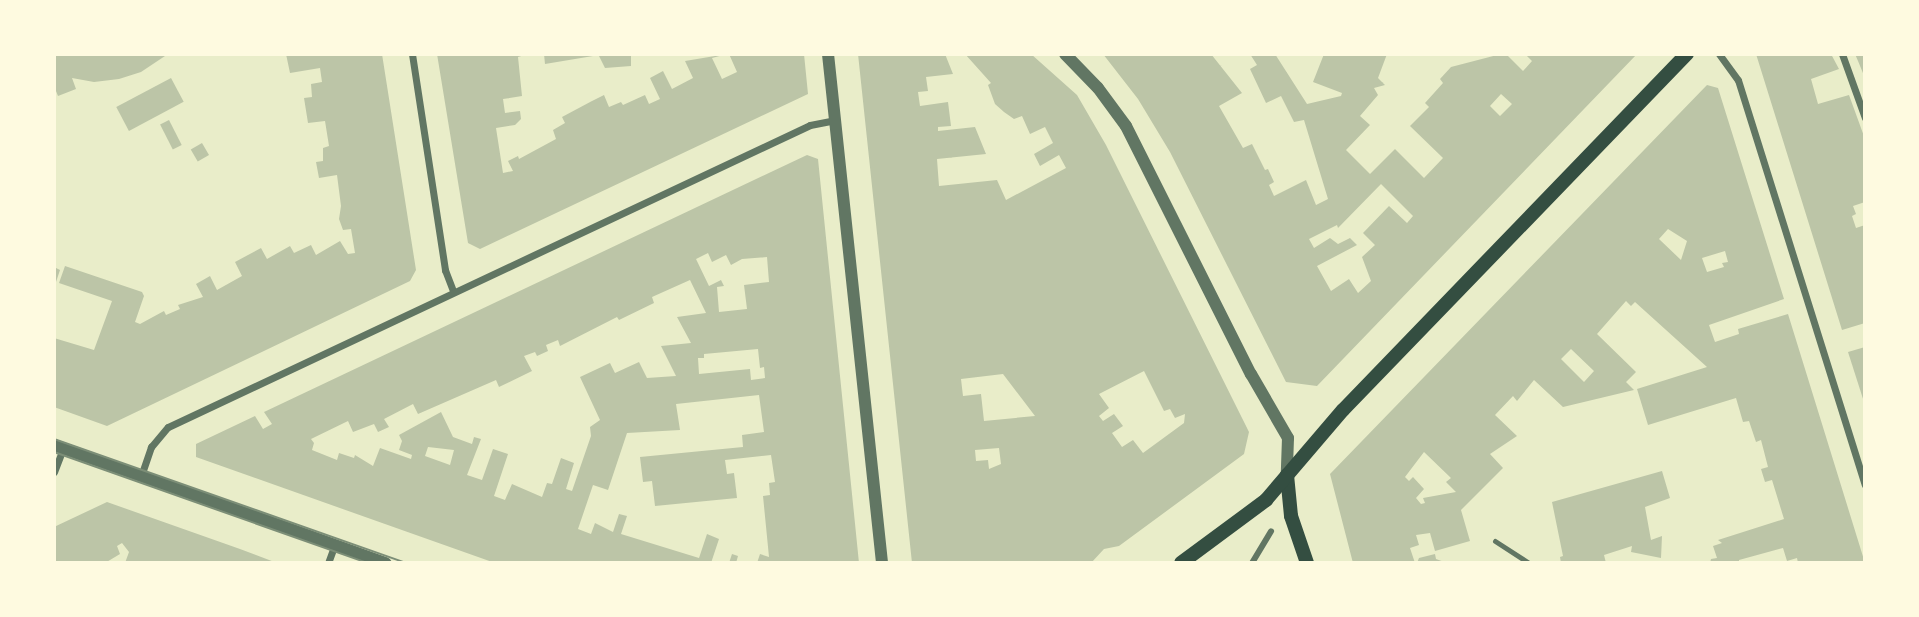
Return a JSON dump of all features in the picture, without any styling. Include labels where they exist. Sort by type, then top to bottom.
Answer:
[{"type":"main road","points":[[1181,563],[1266,500],[1343,410],[1688,54]]},
{"type":"main road","points":[[1287,475],[1291,516],[1307,563]]},
{"type":"street","points":[[412,54],[445,270],[453,291]]},
{"type":"street","points":[[828,54],[882,563]]},
{"type":"street","points":[[1065,54],[1098,88],[1126,126],[1251,374],[1288,438],[1287,475]]},
{"type":"street","points":[[1719,54],[1738,80],[1865,485]]},
{"type":"street","points":[[1842,54],[1865,118]]},
{"type":"street","points":[[141,476],[151,447],[168,427],[810,125],[836,120]]},
{"type":"street","points":[[54,472],[59,447],[386,563]]},
{"type":"street","points":[[1252,563],[1271,531]]},
{"type":"street","points":[[328,563],[335,544]]},
{"type":"lane","points":[[1495,541],[1529,563]]},
{"type":"building","points":[[54,54],[168,54],[141,72],[119,79],[94,82],[72,78],[76,89],[58,96],[54,86]]},
{"type":"building","points":[[286,54],[382,54],[416,270],[410,281],[107,426],[54,407],[54,338],[94,350],[112,301],[59,283],[65,266],[142,292],[144,296],[135,322],[140,324],[164,311],[166,315],[180,309],[178,305],[203,297],[196,284],[210,276],[217,290],[242,276],[235,262],[261,248],[267,259],[290,246],[294,253],[311,245],[316,255],[340,241],[348,254],[355,253],[351,229],[343,230],[339,219],[341,206],[337,175],[319,178],[316,162],[323,161],[323,148],[329,146],[325,121],[308,123],[304,98],[312,97],[311,84],[322,82],[320,68],[290,73]]},
{"type":"building","points":[[437,54],[528,54],[518,57],[522,96],[503,99],[505,113],[520,111],[521,119],[515,125],[496,128],[503,173],[513,171],[508,161],[518,156],[519,159],[556,139],[553,130],[565,123],[562,117],[604,95],[609,107],[621,102],[623,105],[645,95],[649,104],[660,99],[650,78],[663,71],[672,89],[693,78],[685,61],[727,54],[712,58],[722,79],[737,72],[729,54],[804,54],[808,94],[480,249],[468,243]]},
{"type":"building","points":[[544,54],[593,54],[593,56],[545,64]]},
{"type":"building","points":[[598,54],[631,54],[631,66],[605,68]]},
{"type":"building","points":[[858,54],[945,54],[953,74],[926,77],[928,91],[918,92],[920,106],[948,102],[951,126],[938,127],[938,131],[975,127],[986,154],[937,159],[939,186],[997,180],[1006,200],[1066,168],[1059,155],[1040,166],[1034,154],[1053,143],[1045,127],[1030,134],[1022,116],[1014,119],[995,104],[988,85],[991,83],[965,54],[1031,54],[1077,95],[1106,145],[1249,432],[1244,454],[1119,546],[1104,549],[1091,563],[912,563]],"holes":[[[1144,371],[1164,411],[1170,409],[1175,418],[1185,414],[1184,423],[1143,453],[1133,440],[1122,447],[1112,433],[1123,426],[1114,414],[1103,421],[1099,416],[1109,408],[1099,394]],[[1003,374],[1035,416],[984,421],[981,394],[963,396],[961,379]],[[999,448],[1001,464],[989,469],[988,460],[976,461],[975,450]]]},
{"type":"building","points":[[1103,54],[1211,54],[1242,93],[1219,106],[1243,148],[1252,144],[1265,170],[1268,169],[1274,182],[1269,185],[1274,196],[1306,180],[1316,205],[1328,199],[1304,120],[1294,122],[1281,96],[1266,103],[1250,69],[1257,65],[1250,54],[1275,54],[1307,104],[1341,96],[1342,93],[1313,82],[1324,54],[1387,54],[1378,78],[1385,85],[1374,88],[1378,95],[1360,116],[1370,125],[1346,150],[1370,174],[1395,149],[1424,178],[1443,158],[1410,126],[1429,107],[1425,103],[1443,83],[1440,79],[1451,67],[1501,54],[1506,54],[1523,71],[1532,61],[1525,54],[1637,54],[1317,386],[1286,382],[1170,152],[1138,99]],"holes":[[[1501,94],[1512,104],[1500,116],[1490,106]],[[1381,184],[1413,216],[1407,223],[1389,206],[1363,233],[1375,245],[1362,257],[1371,281],[1358,293],[1349,279],[1331,291],[1317,266],[1357,245],[1350,238],[1338,244],[1330,238],[1314,248],[1309,239],[1337,225],[1338,228]]]},
{"type":"building","points":[[1756,54],[1831,54],[1839,69],[1811,79],[1818,104],[1849,95],[1865,139],[1865,202],[1853,206],[1856,214],[1852,216],[1856,228],[1865,225],[1865,323],[1842,330]]},
{"type":"building","points":[[1855,54],[1865,54],[1865,78],[1858,61]]},
{"type":"building","points":[[171,78],[184,102],[129,131],[116,107]]},
{"type":"building","points":[[1707,85],[1718,88],[1784,299],[1709,325],[1715,342],[1739,334],[1738,329],[1788,314],[1865,563],[1798,563],[1797,558],[1787,561],[1783,548],[1739,560],[1739,563],[1710,563],[1711,559],[1717,558],[1713,546],[1722,543],[1718,540],[1784,519],[1772,480],[1765,482],[1761,469],[1768,467],[1761,440],[1756,442],[1749,421],[1743,422],[1736,398],[1648,425],[1637,389],[1707,367],[1635,302],[1631,306],[1626,301],[1597,334],[1636,372],[1626,382],[1634,390],[1563,407],[1534,380],[1517,401],[1513,396],[1495,415],[1517,436],[1490,454],[1503,468],[1461,510],[1470,541],[1435,551],[1430,533],[1416,535],[1419,545],[1410,548],[1415,563],[1353,563],[1330,474]],"holes":[[[1668,229],[1687,241],[1681,260],[1659,239]],[[1725,251],[1728,262],[1722,263],[1724,267],[1707,272],[1702,258]],[[1571,349],[1594,371],[1584,382],[1561,359]],[[1424,452],[1451,478],[1446,482],[1456,492],[1423,498],[1425,503],[1421,504],[1416,498],[1424,489],[1413,477],[1409,481],[1405,477]]]},
{"type":"building","points":[[169,120],[182,145],[173,149],[160,125]]},
{"type":"building","points":[[202,143],[209,155],[198,162],[191,150]]},
{"type":"building","points":[[807,155],[818,159],[859,563],[757,563],[760,554],[769,557],[763,496],[770,495],[769,483],[775,482],[771,455],[725,460],[727,474],[734,473],[737,498],[655,506],[652,481],[643,482],[640,457],[743,447],[742,435],[764,432],[759,395],[676,404],[680,430],[627,433],[608,490],[593,485],[578,529],[591,534],[595,523],[613,532],[619,514],[627,516],[621,534],[699,558],[707,534],[719,539],[711,563],[495,563],[196,457],[196,444],[255,416],[263,429],[272,424],[264,412]],"holes":[[[708,253],[712,262],[726,255],[731,265],[742,259],[767,257],[769,282],[744,285],[747,309],[719,312],[717,287],[724,286],[721,280],[709,286],[696,259]],[[690,280],[706,313],[677,317],[691,343],[661,346],[676,376],[647,378],[639,362],[615,373],[610,363],[580,377],[600,420],[590,427],[591,436],[572,491],[566,489],[574,463],[561,458],[552,484],[547,483],[542,497],[512,484],[505,500],[494,496],[508,454],[493,449],[482,480],[467,475],[481,439],[474,437],[472,444],[453,437],[441,412],[399,435],[402,441],[399,450],[412,455],[411,459],[380,448],[373,466],[355,455],[354,458],[339,453],[337,460],[312,450],[314,443],[311,439],[348,421],[353,432],[374,424],[378,432],[389,427],[384,419],[413,404],[418,414],[496,380],[499,387],[532,371],[524,356],[535,352],[537,356],[548,351],[546,345],[558,340],[560,346],[617,317],[619,320],[654,303],[652,297]],[[758,349],[760,368],[764,367],[765,378],[751,380],[750,369],[699,374],[698,358],[704,358],[704,354]],[[428,447],[454,450],[450,465],[425,456]]]},
{"type":"building","points":[[54,267],[60,270],[55,285],[54,285]]},
{"type":"building","points":[[1865,347],[1865,402],[1864,402],[1848,352]]},
{"type":"building","points":[[1662,471],[1670,498],[1645,507],[1651,540],[1662,536],[1661,558],[1631,552],[1632,546],[1604,555],[1606,563],[1561,563],[1560,557],[1563,556],[1552,502]]},
{"type":"building","points":[[107,502],[277,563],[125,563],[129,552],[122,543],[117,546],[120,554],[105,563],[54,563],[54,527]]},
{"type":"building","points":[[732,554],[738,556],[736,563],[729,563]]},
{"type":"building","points":[[1435,554],[1436,559],[1447,563],[1417,563],[1419,558]]},
{"type":"tram line","points":[[54,439],[406,563]]},
{"type":"tram line","points":[[54,452],[368,563]]}]
